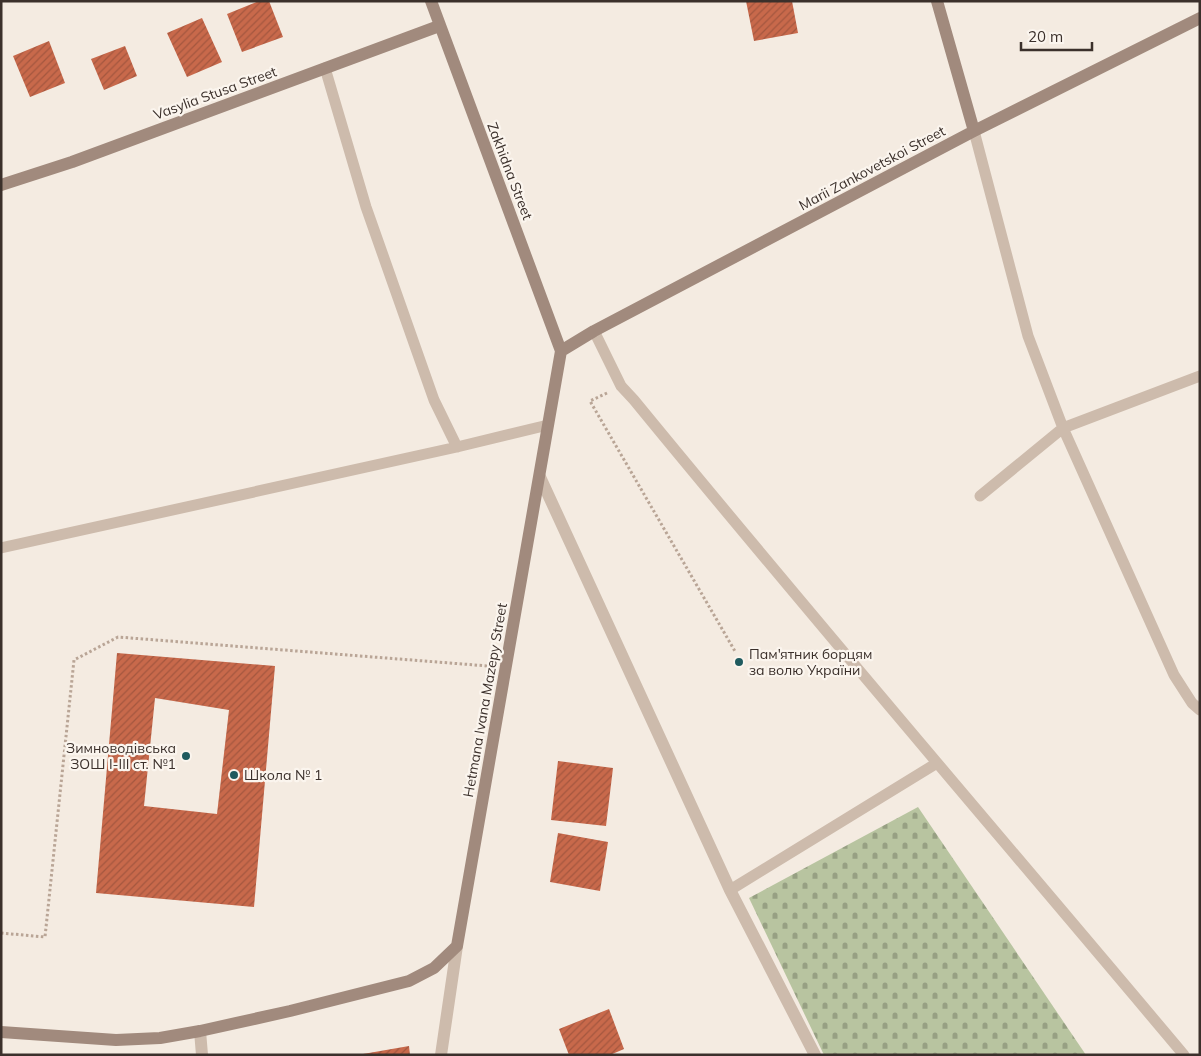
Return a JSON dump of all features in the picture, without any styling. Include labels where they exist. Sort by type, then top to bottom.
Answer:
[{"type":"street","name":"Zakhidna Street","points":[[430,1],[561,350]]},
{"type":"street","points":[[937,1],[974,131]]},
{"type":"street","name":"Marii Zankovetskoi Street","points":[[561,350],[974,131],[1200,18]]},
{"type":"street","name":"Vasylia Stusa Street","points":[[1,185],[72,162],[439,26]]},
{"type":"street","name":"Hetmana Ivana Mazepy Street","points":[[441,1055],[457,946],[561,350]]},
{"type":"street","points":[[540,477],[730,890],[815,1055]]},
{"type":"street","points":[[1,1032],[116,1040],[160,1038],[200,1031],[409,981],[434,968],[457,946]]},
{"type":"street","points":[[200,1031],[202,1055]]},
{"type":"lane","points":[[325,68],[366,207],[434,400],[457,447]]},
{"type":"lane","points":[[974,131],[1028,336],[1063,428],[1174,675],[1192,703],[1200,710]]},
{"type":"lane","points":[[594,331],[621,386],[739,529],[1184,1055]]},
{"type":"lane","points":[[980,496],[1063,428],[1200,376]]},
{"type":"lane","points":[[1,548],[457,447],[548,425]]},
{"type":"lane","points":[[730,890],[937,764]]},
{"type":"path","points":[[621,386],[590,401],[736,653]]},
{"type":"path","points":[[1,933],[44,937],[74,660],[118,637],[506,668]]},
{"type":"green space","points":[[918,807],[1086,1055],[824,1055],[749,898]]},
{"type":"building","points":[[259,1],[269,1],[283,37],[242,52],[227,14]]},
{"type":"building","points":[[746,1],[792,1],[798,33],[754,41]]},
{"type":"building","points":[[202,18],[222,62],[187,77],[167,33]]},
{"type":"building","points":[[49,41],[65,83],[30,97],[13,56]]},
{"type":"building","points":[[125,46],[137,76],[104,90],[91,59]]},
{"type":"building","points":[[117,653],[275,666],[254,907],[96,893]],"holes":[[[155,698],[229,710],[217,814],[144,806]]]},
{"type":"building","points":[[558,761],[613,768],[606,826],[551,820]]},
{"type":"building","points":[[558,833],[608,842],[600,891],[550,882]]},
{"type":"building","points":[[609,1009],[624,1049],[610,1055],[569,1055],[559,1029]]},
{"type":"building","points":[[409,1046],[410,1055],[363,1054]]},
{"type":"place","name":"Пам'ятник борцям за волю України","points":[[739,662]]},
{"type":"place","name":"Зимноводівська ЗОШ І-ІІІ ст. №1","points":[[186,756]]},
{"type":"place","name":"Школа № 1","points":[[234,775]]}]
